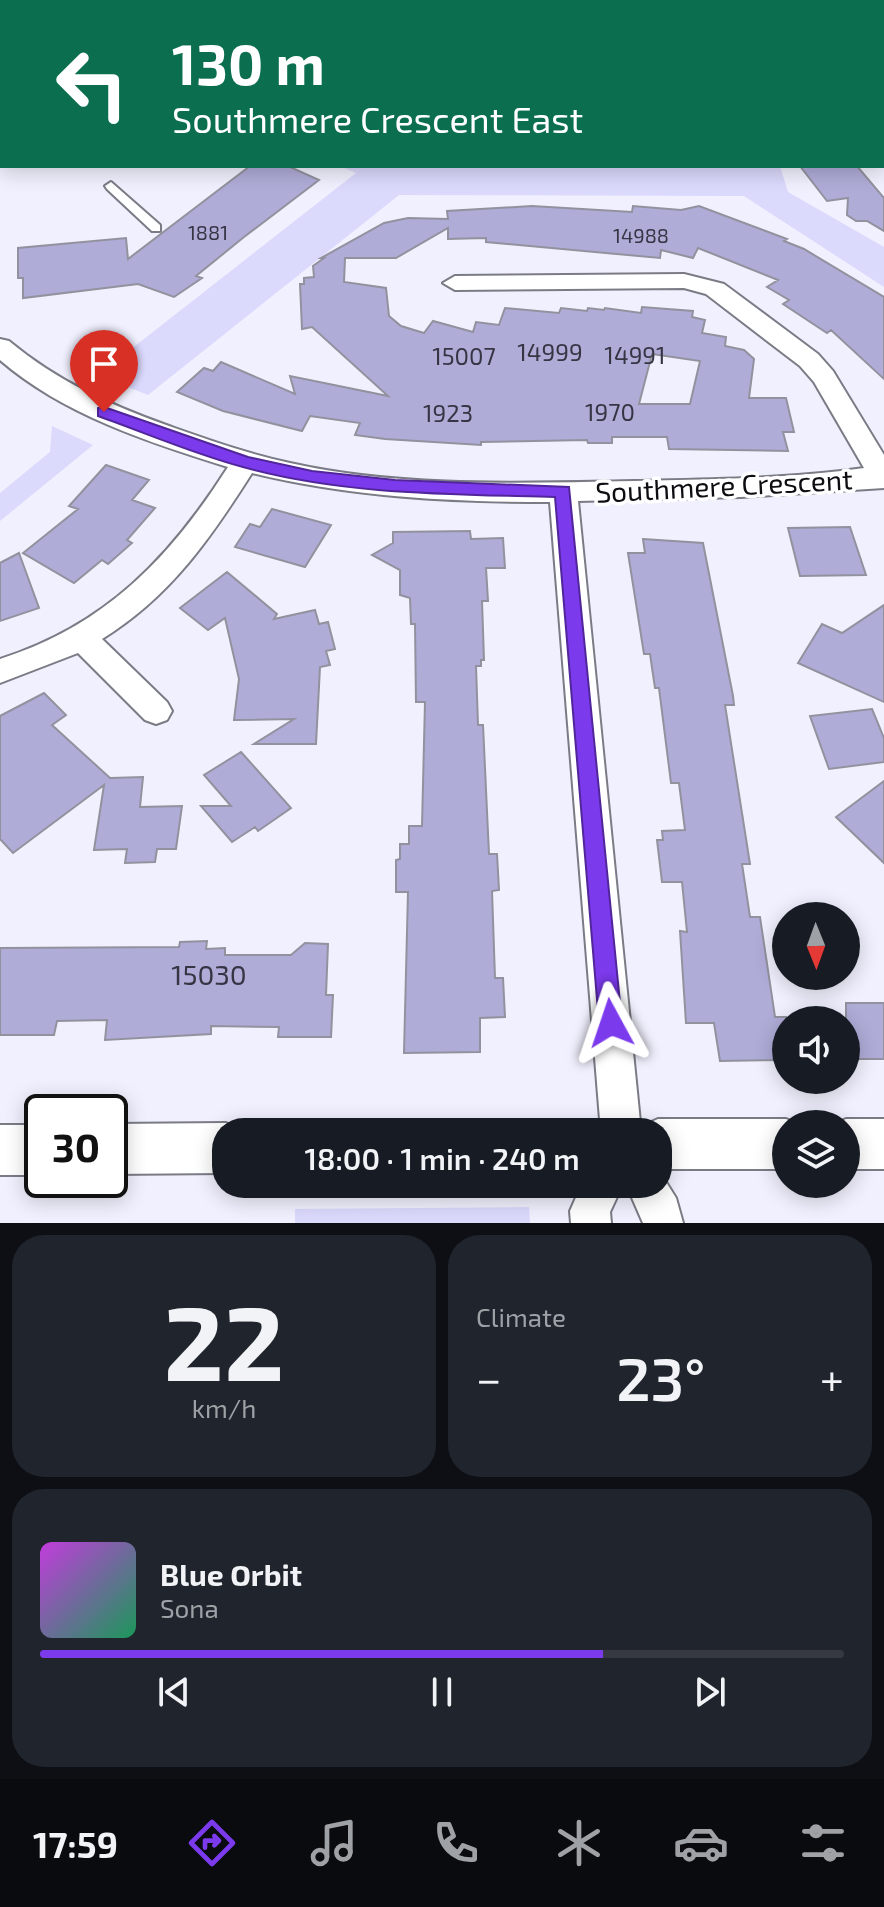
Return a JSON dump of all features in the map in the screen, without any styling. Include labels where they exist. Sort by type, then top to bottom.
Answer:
[{"type":"street","points":[[455,283],[684,281],[715,289],[809,360],[824,377],[884,476]]},
{"type":"street","name":"Southmere Crescent","points":[[0,347],[25,370],[104,412],[245,462],[312,476],[395,486],[563,492],[812,486],[884,476]]},
{"type":"street","points":[[0,671],[81,637],[136,601],[187,548],[245,462]]},
{"type":"street","points":[[563,492],[620,1118]]},
{"type":"street","points":[[81,637],[156,711]]},
{"type":"street","points":[[672,1144],[772,1144]]},
{"type":"street","points":[[860,1144],[884,1144]]},
{"type":"street","points":[[128,1149],[212,1148]]},
{"type":"street","points":[[0,1150],[24,1150]]},
{"type":"street","points":[[591,1223],[590,1211],[596,1198]]},
{"type":"street","points":[[654,1198],[662,1212],[663,1223]]},
{"type":"lane","points":[[111,186],[156,228]]},
{"type":"shaded area","points":[[345,168],[781,168],[788,192],[884,247],[884,287],[744,196],[399,195],[148,395],[98,375],[356,173]]},
{"type":"shaded area","points":[[52,426],[93,445],[0,521],[0,493],[50,452]]},
{"type":"shaded area","points":[[529,1207],[530,1223],[295,1223],[295,1209]]},
{"type":"building","points":[[247,168],[292,168],[319,180],[196,276],[202,278],[174,297],[138,284],[23,298],[23,278],[18,278],[18,248],[126,238],[128,259]]},
{"type":"building","points":[[802,168],[859,168],[884,198],[884,231],[867,221],[856,221],[847,215],[848,198],[827,201]]},
{"type":"building","points":[[532,206],[632,212],[633,206],[681,210],[699,206],[787,239],[784,241],[804,249],[884,297],[884,379],[831,330],[827,333],[783,304],[789,300],[767,287],[778,280],[698,248],[693,258],[661,250],[660,258],[486,242],[486,238],[448,239],[448,228],[396,258],[345,258],[344,282],[386,288],[389,316],[401,326],[424,333],[433,321],[473,332],[476,322],[499,325],[505,308],[559,313],[561,308],[587,311],[588,308],[605,308],[641,313],[642,307],[693,311],[692,317],[705,320],[702,333],[726,337],[725,346],[744,350],[754,359],[749,398],[786,398],[794,432],[783,432],[788,451],[669,449],[667,437],[612,437],[612,443],[588,443],[587,440],[481,442],[481,445],[385,439],[355,435],[360,423],[310,416],[302,431],[223,411],[177,392],[204,368],[213,371],[221,362],[295,394],[290,376],[388,396],[312,327],[302,329],[300,284],[304,284],[304,278],[314,277],[313,266],[324,258],[321,258],[384,223],[408,218],[448,219],[447,211]],"holes":[[[652,354],[700,361],[690,404],[639,404]]]},
{"type":"building","points":[[106,465],[149,480],[132,500],[155,508],[127,540],[132,543],[108,564],[102,560],[74,583],[23,553],[78,509],[69,506]]},
{"type":"building","points":[[272,509],[331,525],[305,567],[235,547],[250,524],[260,527]]},
{"type":"building","points":[[850,527],[866,575],[800,576],[788,528]]},
{"type":"building","points":[[470,531],[471,539],[503,538],[505,568],[486,568],[488,601],[482,601],[484,660],[481,660],[481,666],[476,666],[478,725],[483,725],[489,854],[497,854],[499,890],[492,891],[495,978],[503,978],[505,1017],[480,1018],[480,1052],[404,1053],[408,892],[396,892],[396,860],[400,859],[400,844],[409,844],[409,826],[422,826],[425,702],[416,702],[415,624],[411,624],[410,598],[400,595],[400,570],[372,555],[393,543],[393,532]]},
{"type":"building","points":[[643,539],[703,543],[733,696],[734,705],[725,705],[750,864],[742,864],[750,917],[760,917],[773,1006],[772,1060],[720,1061],[714,1023],[686,1023],[680,931],[687,932],[682,882],[662,882],[657,840],[663,840],[662,831],[685,830],[679,783],[671,783],[659,688],[655,688],[650,654],[644,654],[628,553],[645,553]]},
{"type":"building","points":[[19,553],[39,608],[0,621],[0,563]]},
{"type":"building","points":[[227,572],[277,614],[274,619],[315,610],[319,624],[328,622],[335,649],[326,651],[330,665],[320,667],[316,744],[254,744],[294,719],[234,720],[239,679],[225,618],[208,630],[180,608]]},
{"type":"building","points":[[884,605],[884,702],[798,663],[822,624],[842,633]]},
{"type":"building","points":[[44,693],[66,715],[52,725],[110,778],[143,777],[140,807],[182,806],[176,849],[157,849],[155,862],[125,863],[127,849],[94,850],[104,785],[13,853],[0,839],[0,716]]},
{"type":"building","points":[[872,709],[884,738],[884,762],[829,769],[810,716]]},
{"type":"building","points":[[241,752],[291,808],[258,831],[255,827],[232,842],[201,806],[231,806],[204,775]]},
{"type":"building","points":[[884,781],[884,863],[836,817]]},
{"type":"building","points":[[207,941],[206,949],[225,948],[225,955],[291,955],[305,943],[328,944],[326,995],[333,995],[331,1037],[278,1037],[279,1027],[211,1026],[211,1034],[105,1040],[107,1020],[57,1021],[54,1035],[0,1035],[0,948],[179,947],[180,942]]},
{"type":"building","points":[[846,1003],[884,1003],[884,1059],[860,1059],[860,1006],[846,1006]]},
{"type":"route","points":[[104,412],[245,462],[312,476],[395,486],[563,492],[611,1023]]}]
